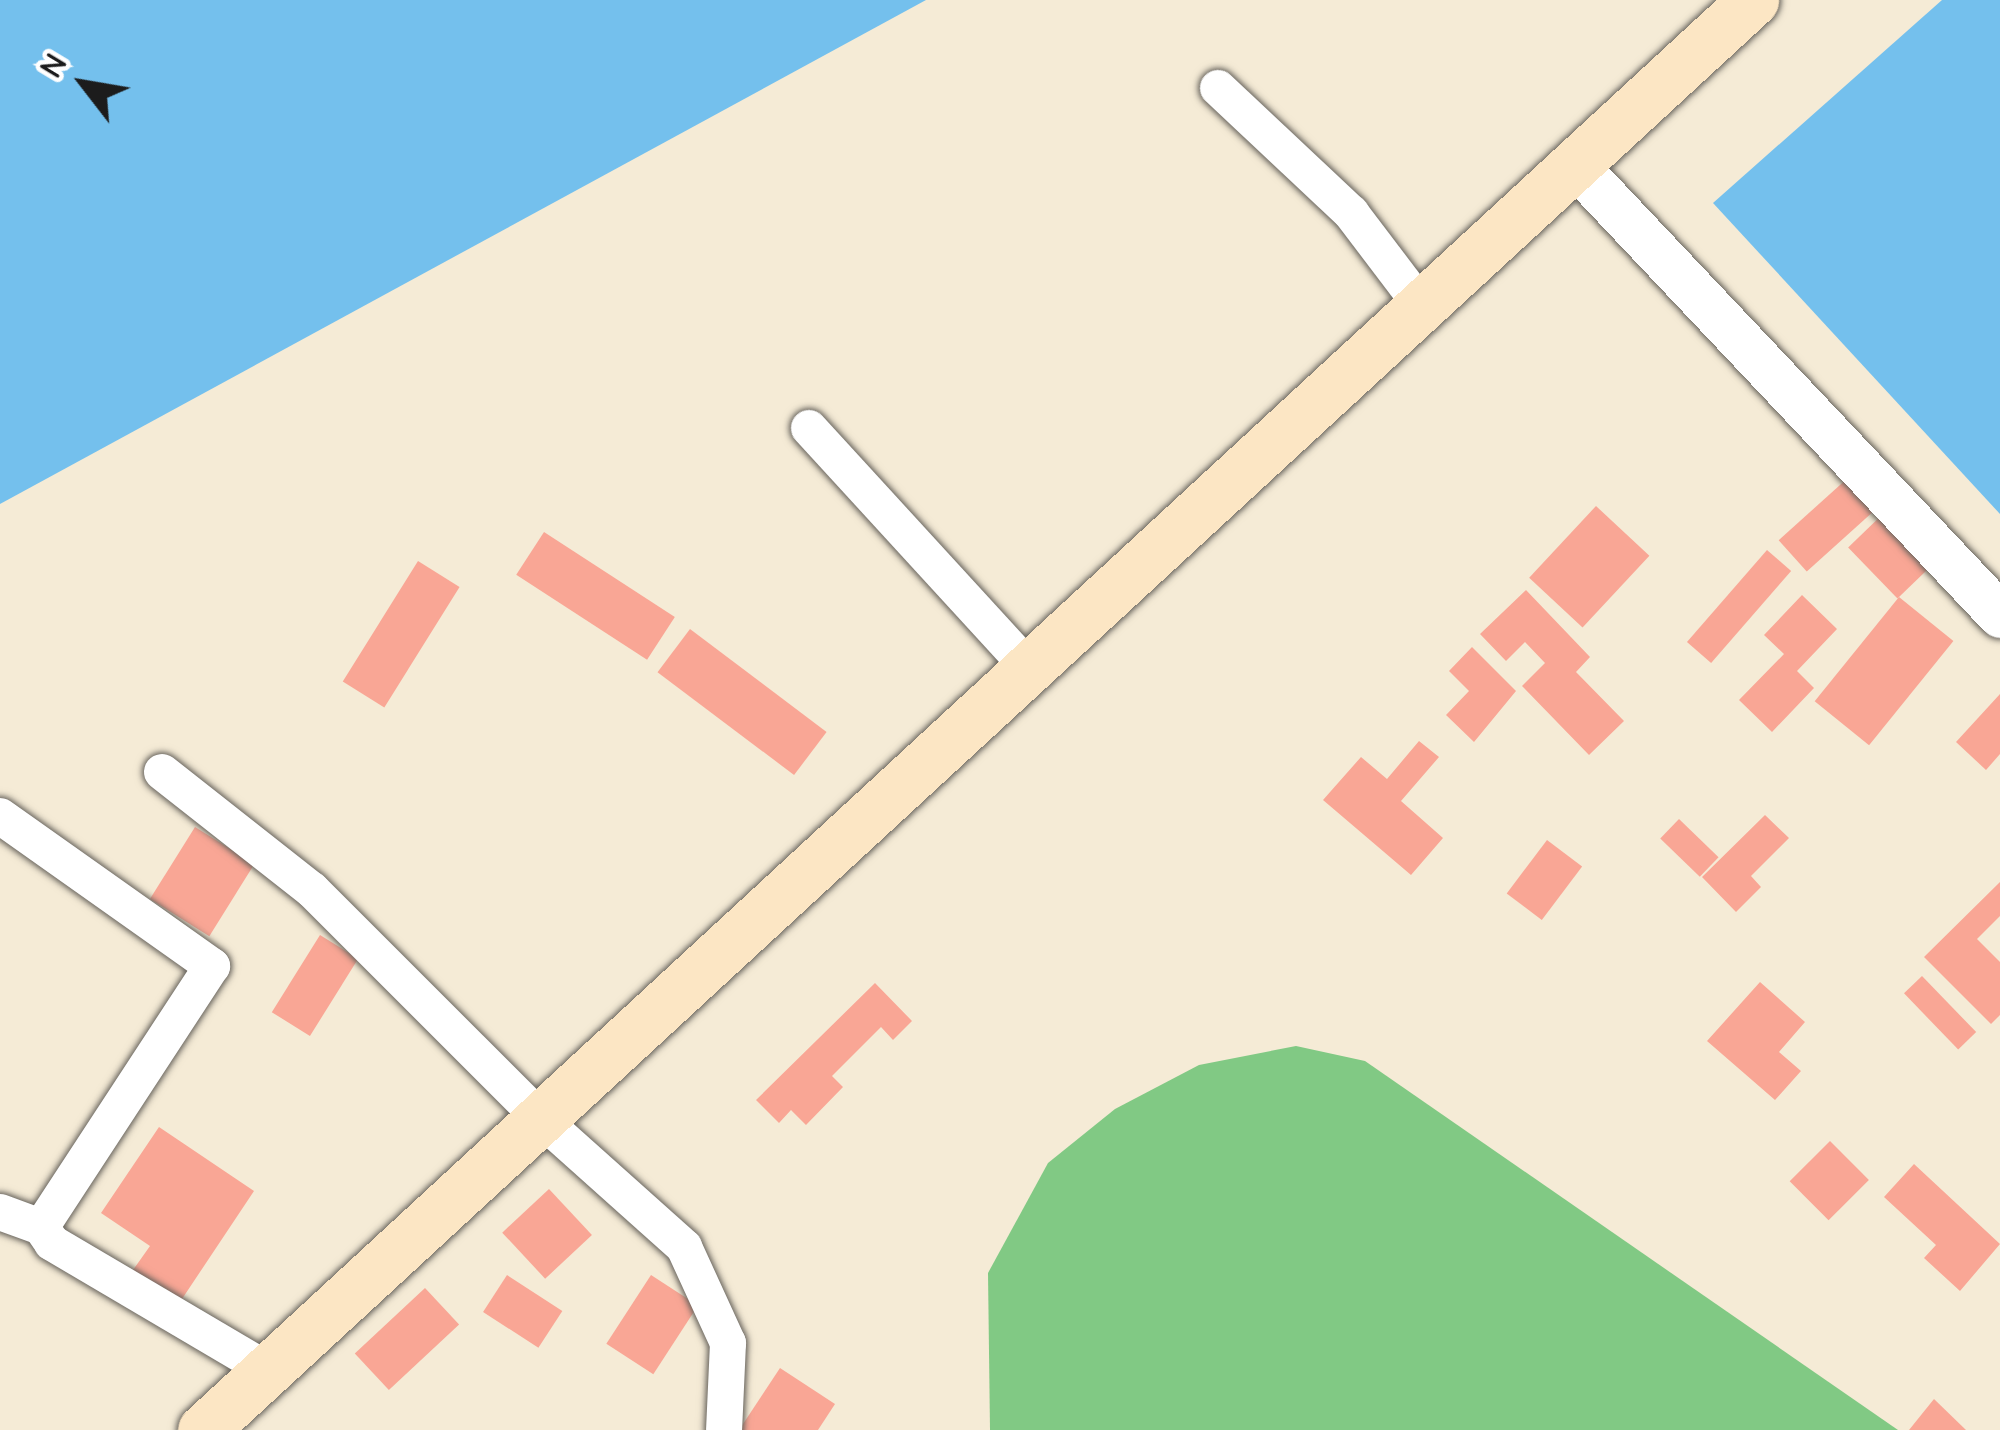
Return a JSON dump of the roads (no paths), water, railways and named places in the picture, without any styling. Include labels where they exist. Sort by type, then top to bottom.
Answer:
[{"type":"main road","points":[[203,1430],[1753,0]]},
{"type":"street","points":[[1218,88],[1351,213],[1423,308]]},
{"type":"street","points":[[1577,167],[2000,615]]},
{"type":"street","points":[[808,428],[1030,670]]},
{"type":"street","points":[[162,772],[312,890],[541,1119],[684,1247],[728,1342],[724,1430]]},
{"type":"street","points":[[0,816],[212,966],[41,1227]]},
{"type":"street","points":[[0,1212],[41,1227],[52,1243],[268,1370]]},
{"type":"water","points":[[0,0],[926,0],[0,504]]},
{"type":"water","points":[[1942,0],[2000,0],[2000,514],[1713,203]]}]
